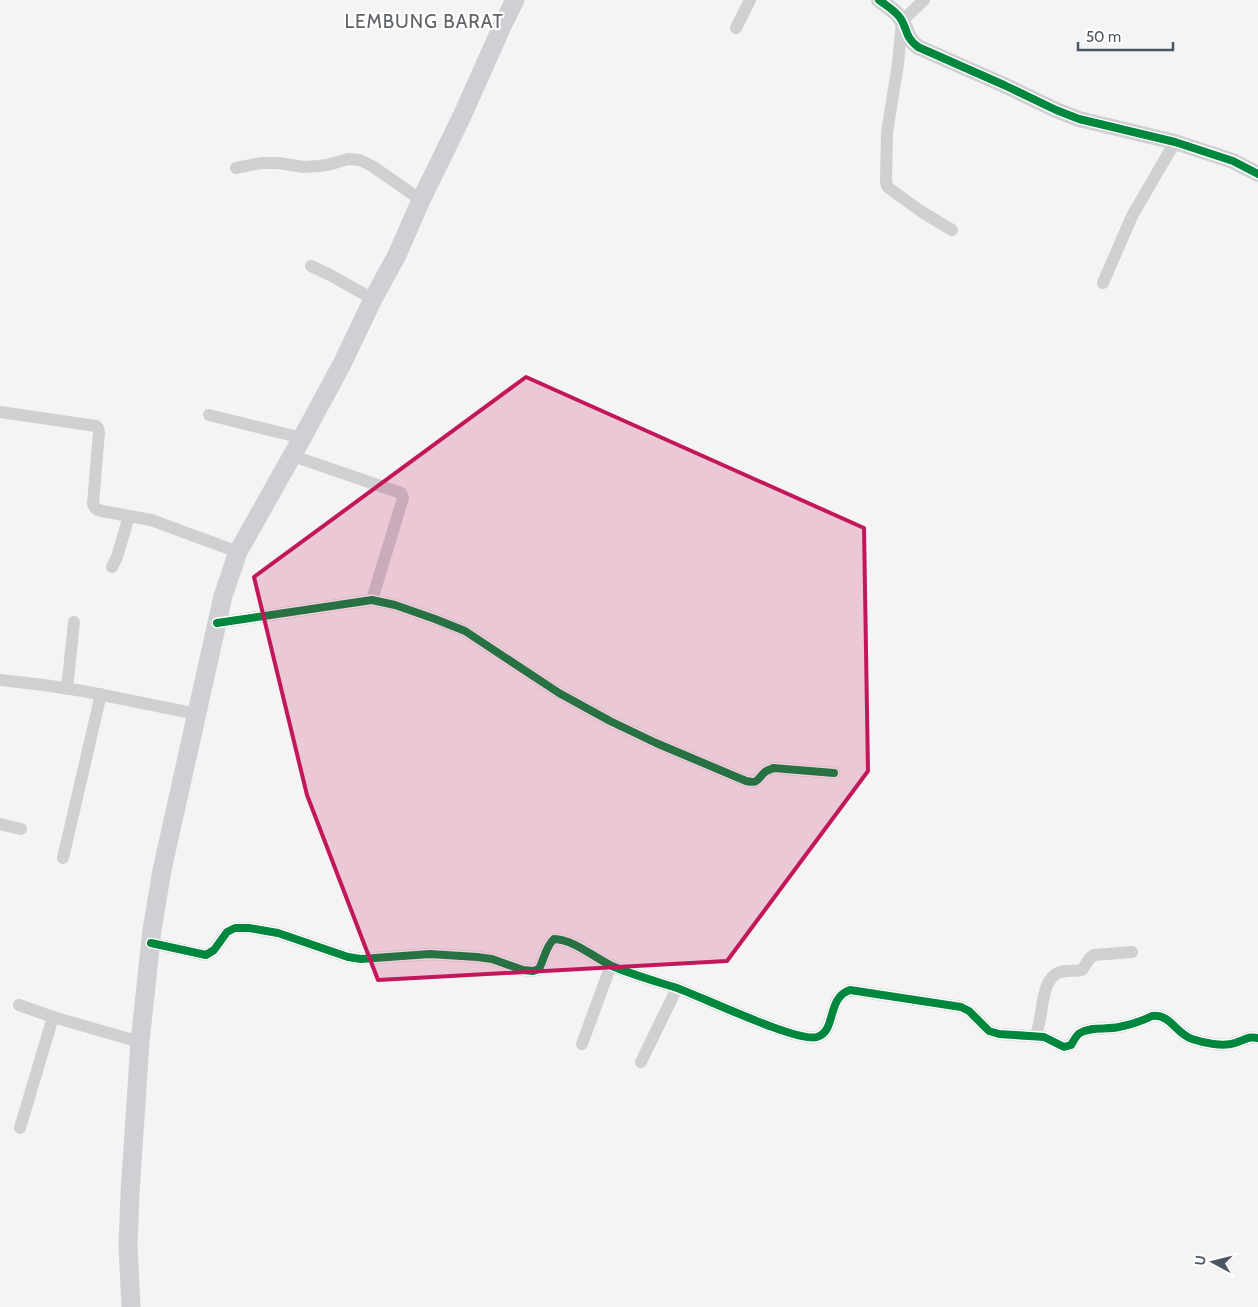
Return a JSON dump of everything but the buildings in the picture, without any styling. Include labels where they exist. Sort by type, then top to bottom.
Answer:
[{"type":"main road","points":[[131,1307],[128,1246],[130,1193],[140,1042],[151,943],[162,870],[223,596],[238,552],[293,456],[397,255],[503,24],[516,0]]},
{"type":"street","points":[[736,28],[750,0]]},
{"type":"street","points":[[880,0],[896,13],[902,21],[908,38],[918,47],[1079,119],[1175,142],[1233,161],[1258,174]]},
{"type":"street","points":[[924,0],[902,21],[898,64],[887,132],[886,182],[890,189],[922,212],[952,230]]},
{"type":"street","points":[[1104,283],[1132,216],[1175,142]]},
{"type":"street","points":[[236,168],[261,163],[278,163],[304,167],[320,166],[348,158],[360,160],[422,200]]},
{"type":"street","points":[[311,266],[373,299]]},
{"type":"street","points":[[0,412],[96,426],[99,432],[93,504],[96,509],[152,520],[238,552]]},
{"type":"street","points":[[209,415],[302,438]]},
{"type":"street","points":[[293,456],[402,493],[403,498],[372,600]]},
{"type":"street","points":[[112,567],[117,557],[129,516]]},
{"type":"street","points":[[217,623],[372,600],[395,605],[465,632],[559,693],[610,721],[656,744],[746,781],[758,781],[765,772],[773,768],[834,773]]},
{"type":"street","points":[[67,688],[74,622]]},
{"type":"street","points":[[0,680],[67,688],[197,714]]},
{"type":"street","points":[[63,858],[101,694]]},
{"type":"street","points":[[0,824],[21,829]]},
{"type":"street","points":[[151,943],[206,955],[214,950],[227,932],[235,928],[249,928],[278,933],[348,958],[361,959],[430,954],[477,957],[492,959],[523,970],[533,971],[539,969],[549,943],[554,939],[564,939],[611,965],[805,1037],[814,1038],[821,1035],[827,1029],[834,1005],[839,996],[850,990],[960,1008],[969,1011],[989,1031],[999,1034],[1044,1037],[1056,1044],[1068,1046],[1071,1046],[1080,1032],[1118,1028],[1157,1015],[1168,1020],[1184,1035],[1204,1042],[1227,1044],[1246,1038],[1258,1038]]},
{"type":"street","points":[[1035,1036],[1044,996],[1054,976],[1059,972],[1068,970],[1077,972],[1082,970],[1094,955],[1132,952]]},
{"type":"street","points":[[582,1044],[611,965]]},
{"type":"street","points":[[641,1062],[677,988]]},
{"type":"street","points":[[18,1005],[140,1042]]},
{"type":"street","points":[[20,1128],[53,1017]]},
{"type":"highlighted area","points":[[526,377],[864,528],[868,771],[727,961],[378,980],[307,795],[254,577]]},
{"type":"cycle path","points":[[879,0],[899,16],[909,37],[918,47],[1079,119],[1175,142],[1233,161],[1258,174]]},
{"type":"cycle path","points":[[217,623],[372,600],[395,605],[465,631],[559,693],[610,721],[656,743],[746,781],[756,781],[766,771],[773,768],[834,773]]},
{"type":"cycle path","points":[[151,943],[206,955],[214,950],[227,932],[235,928],[249,928],[278,933],[348,957],[361,959],[430,954],[477,957],[492,959],[523,970],[533,971],[539,969],[547,949],[554,939],[569,942],[612,966],[677,988],[771,1027],[807,1037],[817,1037],[823,1034],[830,1022],[838,1000],[850,990],[961,1007],[969,1011],[989,1031],[999,1034],[1044,1037],[1064,1047],[1071,1045],[1077,1035],[1084,1031],[1114,1028],[1152,1016],[1164,1018],[1186,1036],[1208,1043],[1230,1044],[1249,1038],[1258,1038]]},
{"type":"district","name":"LEMBUNG BARAT","points":[[424,21]]}]
